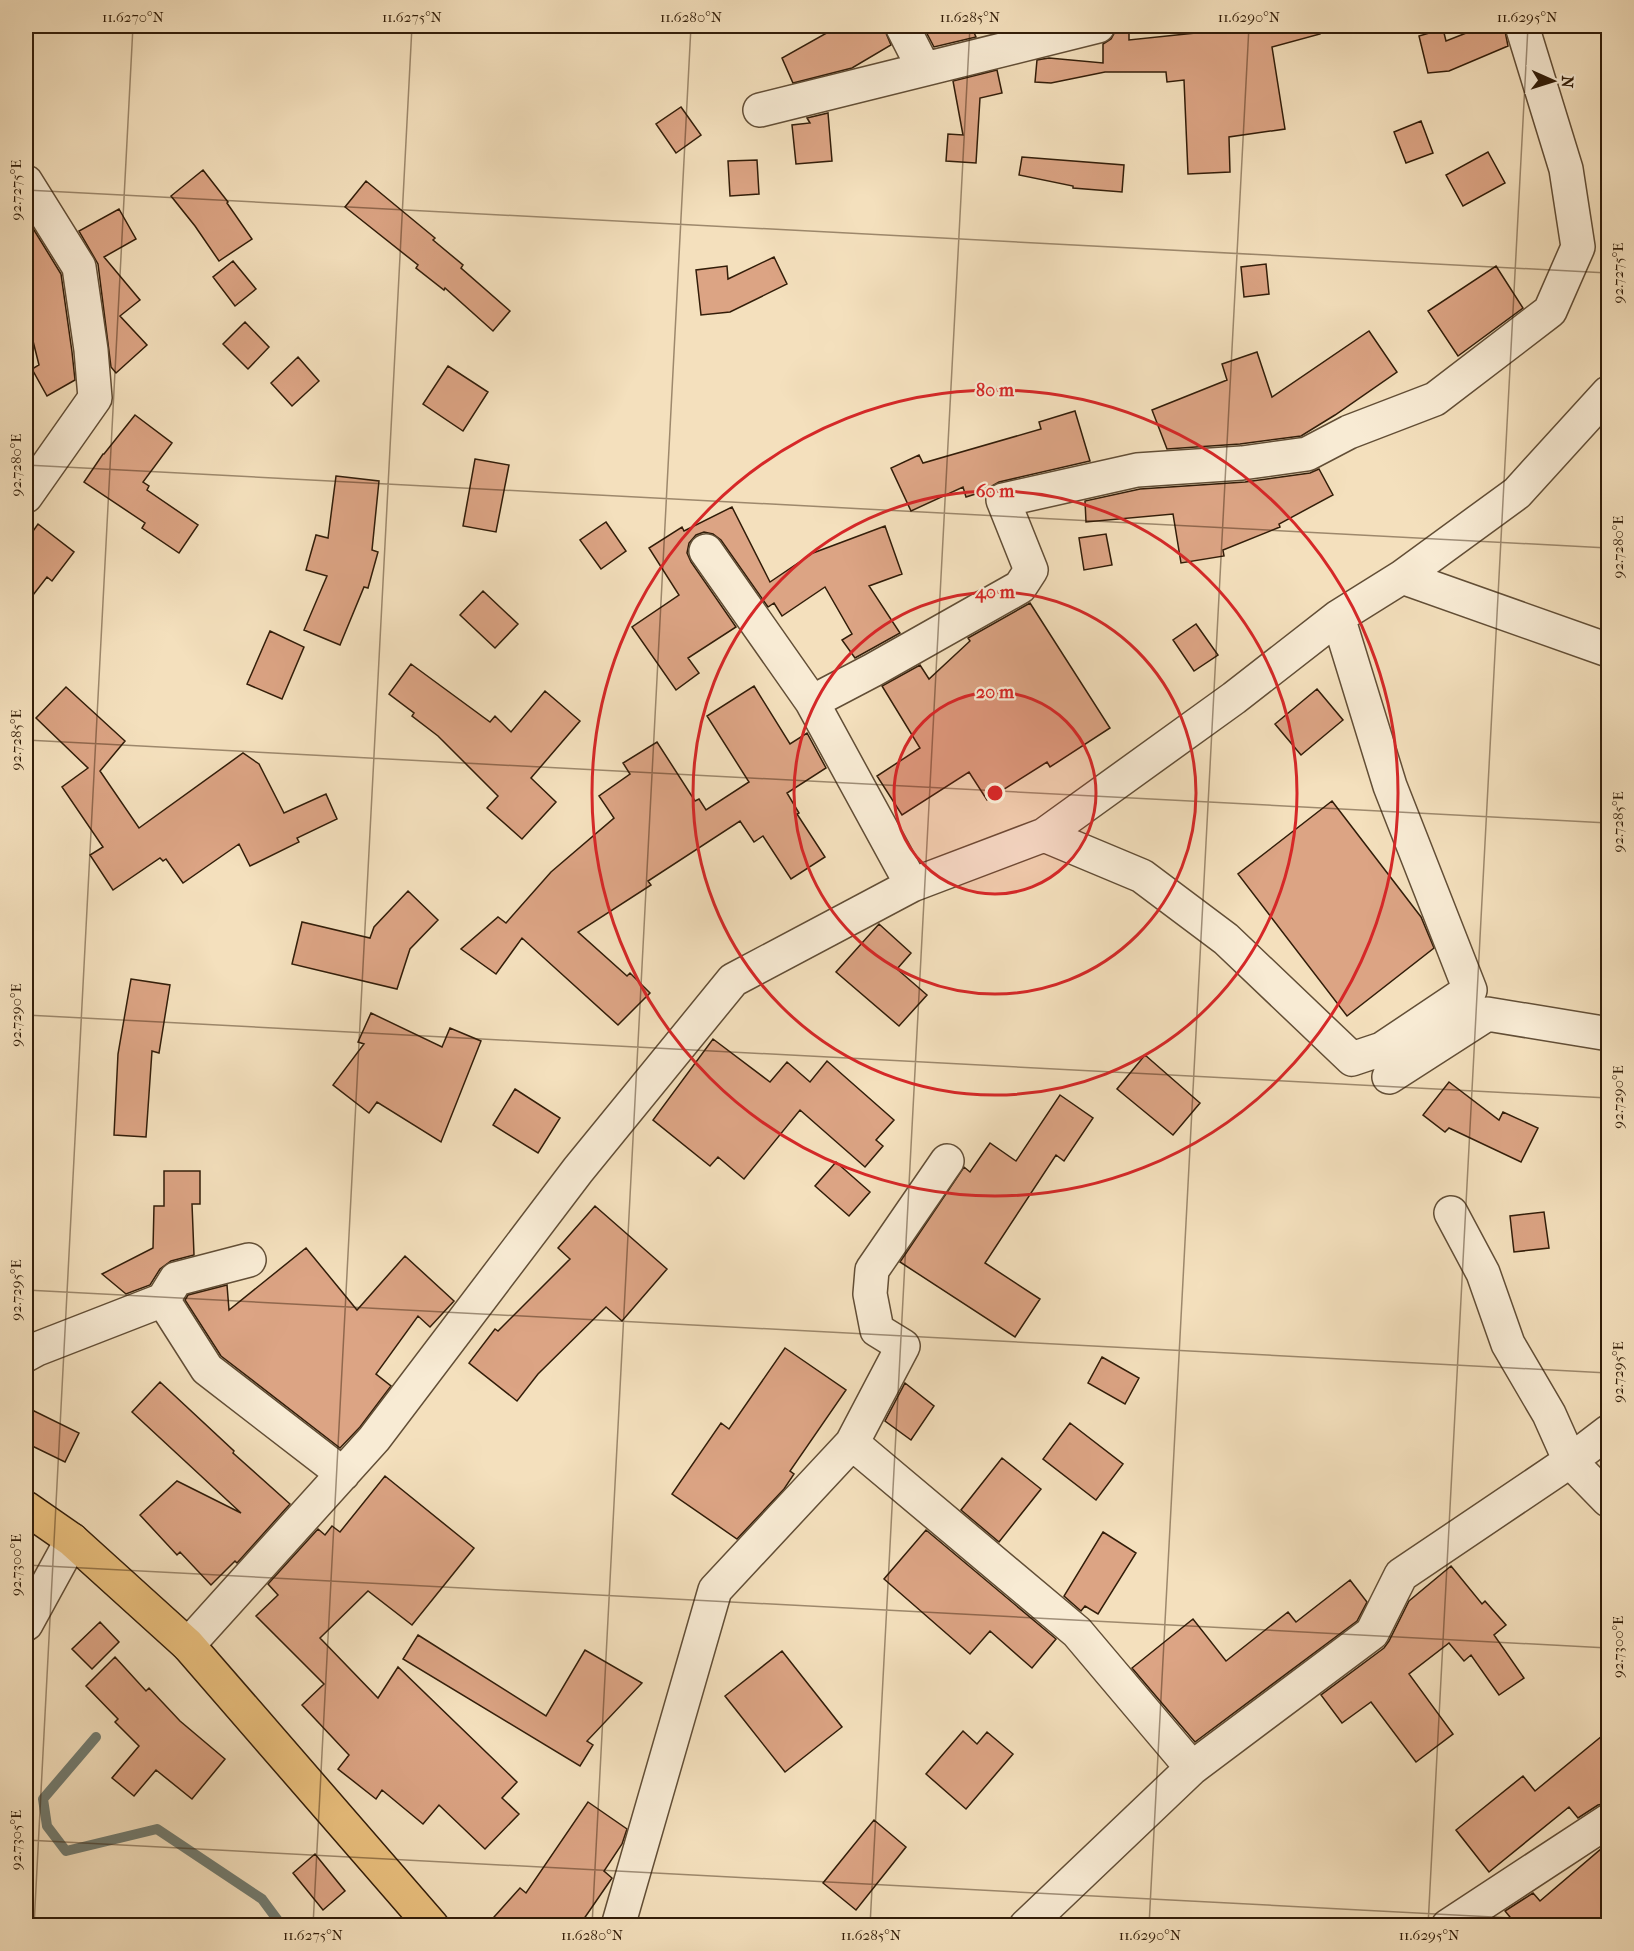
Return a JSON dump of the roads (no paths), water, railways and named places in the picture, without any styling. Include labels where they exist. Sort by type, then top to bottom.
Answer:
[{"type":"main road","points":[[26,1508],[72,1540],[188,1645],[432,1926]]},
{"type":"street","points":[[902,26],[924,69]]},
{"type":"street","points":[[760,110],[1098,26]]},
{"type":"street","points":[[812,702],[1020,587],[1031,570],[1003,500],[1137,470],[1242,463],[1307,454],[1349,432],[1435,399],[1550,311],[1578,247],[1566,169],[1522,26]]},
{"type":"street","points":[[26,182],[79,267],[91,350],[95,398],[26,496]]},
{"type":"street","points":[[188,1645],[374,1439],[578,1170],[733,980],[912,885],[1044,835],[1234,698],[1338,617],[1402,577],[1517,493],[1608,393]]},
{"type":"street","points":[[706,551],[812,702],[912,885]]},
{"type":"street","points":[[1402,577],[1608,650]]},
{"type":"street","points":[[1044,835],[1142,876],[1226,939],[1352,1059],[1382,1049],[1470,990],[1390,786],[1338,617]]},
{"type":"street","points":[[1389,1077],[1487,1014],[1608,1032]]},
{"type":"street","points":[[618,1926],[715,1590],[852,1443],[903,1346],[877,1330],[870,1294],[873,1270],[947,1161]]},
{"type":"street","points":[[1451,1213],[1483,1273],[1508,1344],[1549,1414],[1570,1461],[1608,1500]]},
{"type":"street","points":[[26,1355],[163,1300],[176,1279],[249,1260]]},
{"type":"street","points":[[163,1300],[207,1369],[343,1474]]},
{"type":"street","points":[[1026,1926],[1192,1768],[1372,1632],[1401,1575],[1570,1461],[1608,1432]]},
{"type":"street","points":[[852,1443],[1077,1632],[1192,1768]]},
{"type":"street","points":[[26,1624],[72,1540]]},
{"type":"street","points":[[1448,1926],[1608,1821]]},
{"type":"waterway","points":[[96,1737],[43,1799],[47,1826],[66,1851],[157,1829],[262,1899],[282,1926]]}]
